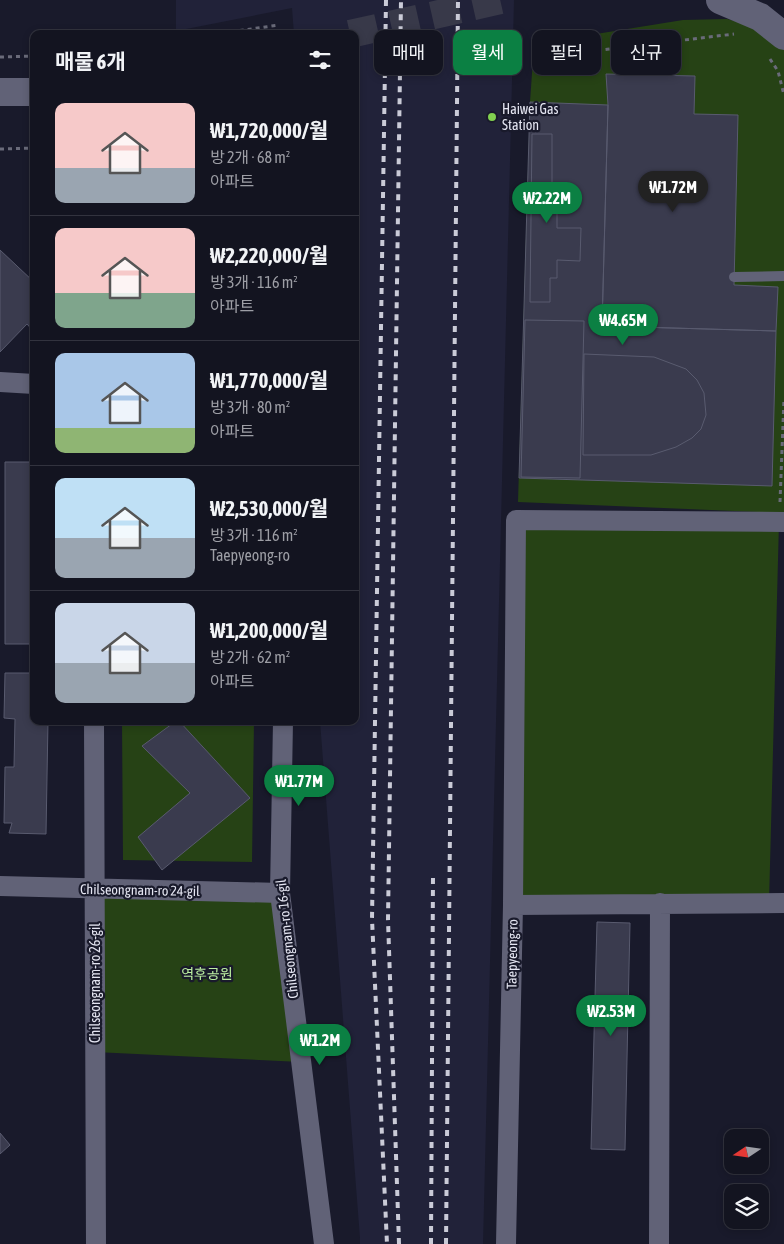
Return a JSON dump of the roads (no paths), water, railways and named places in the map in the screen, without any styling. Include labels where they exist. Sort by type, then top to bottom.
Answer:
[{"type":"main road","points":[[720,0],[760,17],[776,45]]},
{"type":"main road","points":[[0,92],[30,92]]},
{"type":"street","points":[[0,382],[30,384]]},
{"type":"street","points":[[513,905],[516,520],[782,522]]},
{"type":"street","name":"Chilseongnam-ro 26-gil","points":[[94,725],[96,1244]]},
{"type":"street","name":"Chilseongnam-ro 16-gil","points":[[283,725],[280,893],[324,1244]]},
{"type":"street","name":"Chilseongnam-ro 24-gil","points":[[0,886],[280,893]]},
{"type":"street","points":[[659,1244],[660,903]]},
{"type":"street","name":"Taepyeong-ro","points":[[506,1244],[513,905],[784,903]]},
{"type":"lane","points":[[734,277],[784,276]]},
{"type":"tunnel","points":[[359,32],[501,0]]},
{"type":"railway","points":[[386,0],[372,919],[387,1244]]},
{"type":"railway","points":[[399,1244],[388,920],[401,0]]},
{"type":"railway","points":[[446,1244],[458,0]]},
{"type":"railway","points":[[431,1244],[433,873]]},
{"type":"place","name":"Haiwei Gas Station","points":[[492,117]]},
{"type":"park label","name":"역후공원","points":[[207,974]]}]
